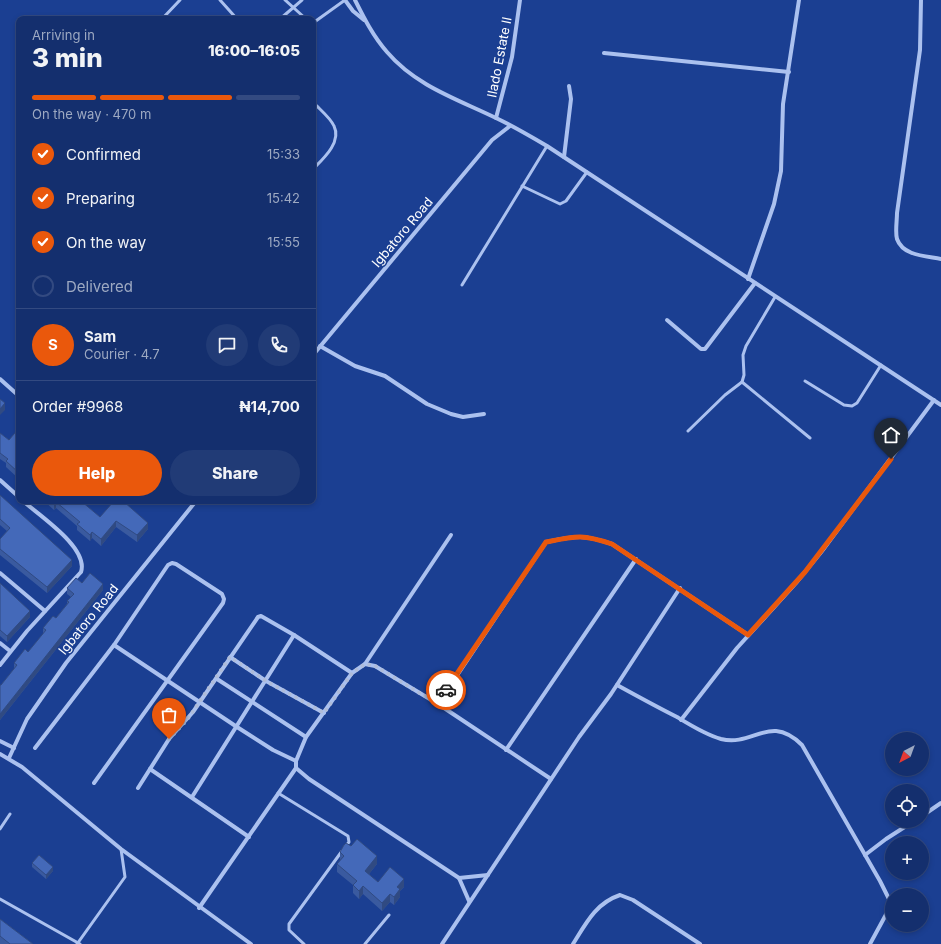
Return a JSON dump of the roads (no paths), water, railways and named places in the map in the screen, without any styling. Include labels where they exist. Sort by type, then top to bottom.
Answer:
[{"type":"street","points":[[345,0],[353,11],[365,22]]},
{"type":"street","points":[[355,0],[365,22],[387,53],[420,81],[437,91],[496,118],[547,146],[941,405]]},
{"type":"street","name":"Ilado Estate II","points":[[496,118],[512,57],[520,0]]},
{"type":"street","points":[[748,279],[770,218],[781,171],[783,104],[799,0]]},
{"type":"street","points":[[921,0],[920,50],[897,214],[897,238],[903,248],[911,254],[941,260]]},
{"type":"street","points":[[604,53],[789,72]]},
{"type":"street","points":[[564,157],[571,99],[569,86]]},
{"type":"street","name":"Igbatoro Road","points":[[316,351],[492,140],[510,126]]},
{"type":"street","points":[[667,320],[701,349],[705,349],[755,283]]},
{"type":"street","points":[[320,346],[355,366],[385,376],[427,404],[451,414],[463,417],[484,414]]},
{"type":"street","points":[[0,379],[16,393]]},
{"type":"street","points":[[681,720],[748,635],[796,583],[822,551],[934,400]]},
{"type":"street","points":[[0,480],[16,494]]},
{"type":"street","points":[[0,665],[10,651],[81,572],[83,567],[81,558],[75,547],[27,504]]},
{"type":"street","name":"Igbatoro Road","points":[[9,758],[27,719],[66,663],[194,504]]},
{"type":"street","points":[[199,908],[296,768],[296,761],[306,737],[352,673],[365,664],[451,535]]},
{"type":"street","points":[[438,704],[546,542],[577,536],[590,536],[612,544],[680,588],[748,635]]},
{"type":"street","points":[[506,750],[636,559]]},
{"type":"street","points":[[34,748],[114,645],[168,565],[172,563],[176,564],[222,594],[224,599],[223,603],[168,682],[94,783]]},
{"type":"street","points":[[0,573],[45,611]]},
{"type":"street","points":[[442,944],[551,780],[617,685],[680,588]]},
{"type":"street","points":[[138,788],[169,739],[187,720],[258,617],[261,616],[294,635],[352,673]]},
{"type":"street","points":[[192,798],[294,635]]},
{"type":"street","points":[[0,643],[10,651]]},
{"type":"street","points":[[114,645],[198,702],[273,750],[296,761]]},
{"type":"street","points":[[230,657],[266,681],[324,713]]},
{"type":"street","points":[[365,664],[375,666],[438,704],[551,780]]},
{"type":"street","points":[[216,679],[306,737]]},
{"type":"street","points":[[617,685],[681,720],[722,739],[746,738],[768,730],[783,732],[794,738],[802,746],[890,901],[889,910],[870,944]]},
{"type":"street","points":[[0,741],[14,748]]},
{"type":"street","points":[[0,754],[22,767],[121,849],[199,908],[251,944]]},
{"type":"street","points":[[296,768],[459,878],[469,902]]},
{"type":"street","points":[[150,769],[249,837]]},
{"type":"street","points":[[929,811],[941,802]]},
{"type":"street","points":[[865,855],[903,828]]},
{"type":"street","points":[[459,878],[488,875]]},
{"type":"street","points":[[575,944],[592,914],[609,899],[620,895],[633,900],[700,944]]},
{"type":"lane","points":[[165,16],[180,0]]},
{"type":"lane","points":[[220,0],[234,16]]},
{"type":"lane","points":[[285,0],[302,16]]},
{"type":"lane","points":[[284,16],[302,0]]},
{"type":"lane","points":[[316,21],[345,0]]},
{"type":"lane","points":[[316,105],[334,125],[335,130],[334,140],[328,155],[316,166]]},
{"type":"lane","points":[[462,285],[547,146]]},
{"type":"lane","points":[[522,186],[560,204],[566,201],[588,172]]},
{"type":"lane","points":[[688,432],[725,395],[742,382],[744,375],[743,355],[746,346],[775,297]]},
{"type":"lane","points":[[805,381],[844,405],[852,406],[857,403],[881,365]]},
{"type":"lane","points":[[742,382],[810,438]]},
{"type":"lane","points":[[278,793],[348,836],[349,839],[349,842],[289,924],[290,930],[304,944]]},
{"type":"lane","points":[[0,829],[10,814]]},
{"type":"lane","points":[[0,899],[78,944],[125,877],[121,849]]},
{"type":"lane","points":[[365,944],[389,915]]}]
